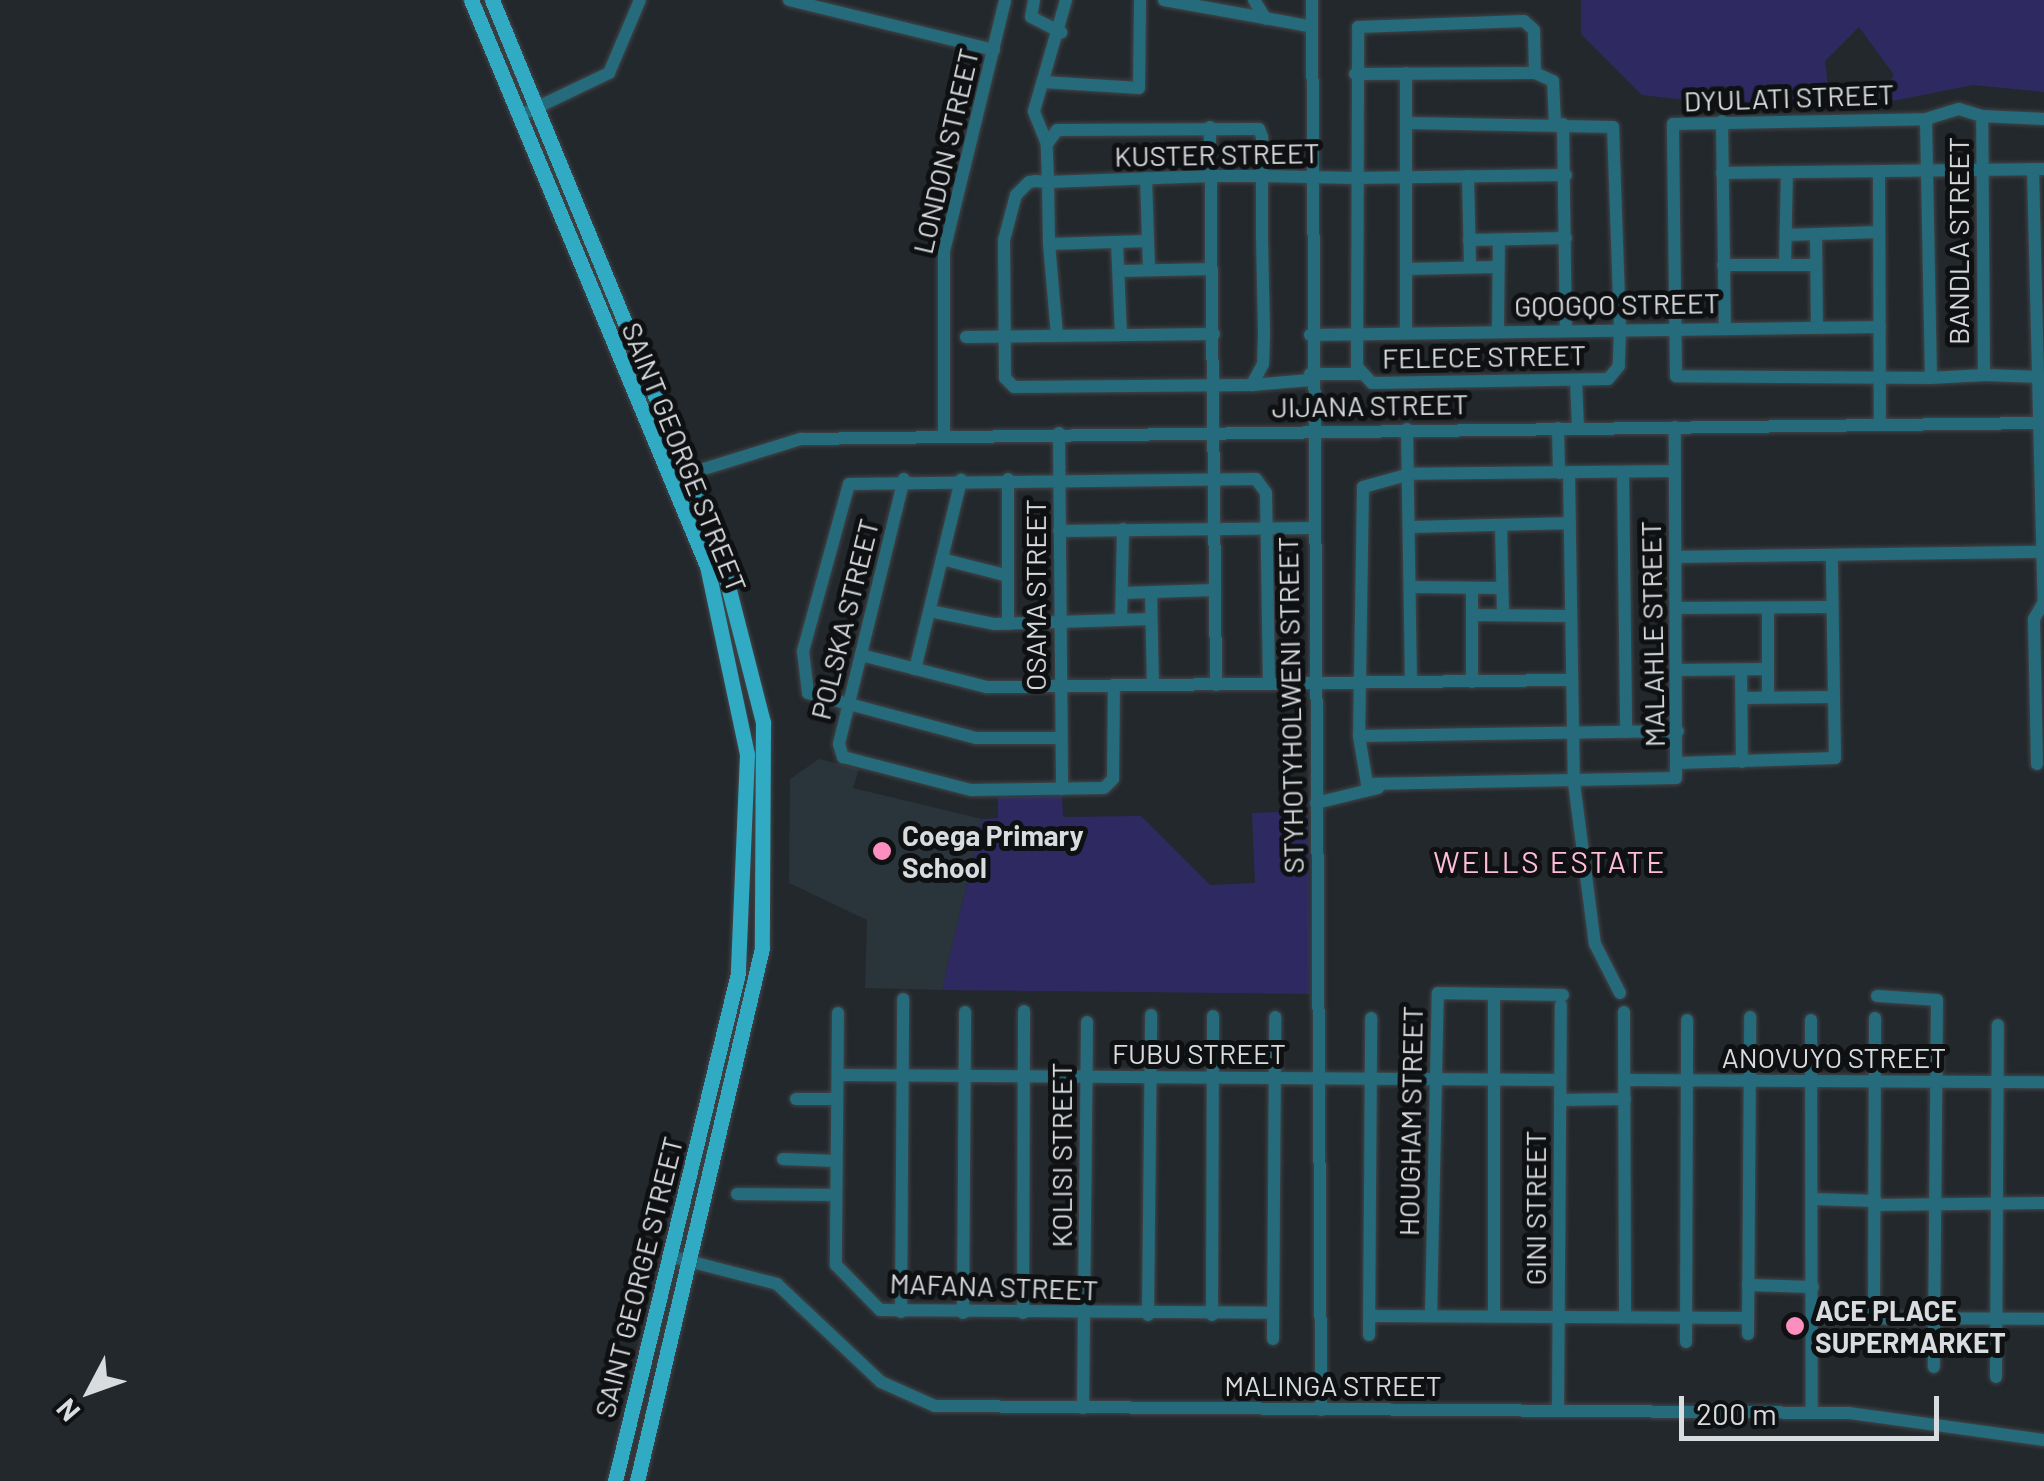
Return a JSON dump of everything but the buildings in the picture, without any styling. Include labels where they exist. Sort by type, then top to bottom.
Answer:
[{"type":"main road","name":"SAINT GEORGE STREET","points":[[472,0],[676,496],[724,628],[747,754],[750,837],[738,973],[614,1481]]},
{"type":"main road","name":"SAINT GEORGE STREET","points":[[492,0],[694,479],[754,675],[769,850],[751,1010],[637,1481]]},
{"type":"street","points":[[519,116],[615,68],[640,0]]},
{"type":"street","points":[[789,0],[994,50]]},
{"type":"street","name":"LONDON STREET","points":[[944,434],[944,251],[1006,0]]},
{"type":"street","points":[[1034,0],[1031,17],[1061,32]]},
{"type":"street","points":[[1058,336],[1049,244],[1047,144],[1034,111],[1061,32],[1066,0]]},
{"type":"street","points":[[1042,82],[1139,88],[1140,0]]},
{"type":"street","points":[[1164,0],[1310,26]]},
{"type":"street","points":[[1254,0],[1266,19]]},
{"type":"street","name":"STYHOTYHOLWENI STREET","points":[[1312,0],[1310,377],[1323,1079],[1321,1410]]},
{"type":"street","name":"FELECE STREET","points":[[1407,124],[1611,126],[1619,139],[1620,330],[1614,375],[1576,380],[1372,383],[1358,374],[1356,32],[1365,23],[1520,20],[1534,30],[1535,73]]},
{"type":"street","points":[[1406,73],[1406,331]]},
{"type":"street","points":[[1355,74],[1535,73],[1553,82],[1566,175],[1566,331]]},
{"type":"street","points":[[1926,119],[1958,109],[1982,116]]},
{"type":"street","name":"BANDLA STREET","points":[[2040,377],[1984,375],[1982,116],[2044,119]]},
{"type":"street","name":"DYULATI STREET","points":[[1881,380],[1676,376],[1670,128],[1722,121],[1926,119],[1931,378]]},
{"type":"street","points":[[1722,121],[1725,327]]},
{"type":"street","points":[[1210,127],[1216,685]]},
{"type":"street","points":[[1047,144],[1064,128],[1259,129],[1264,358],[1252,385]]},
{"type":"street","points":[[1722,173],[2039,170],[2043,606],[2034,618],[2036,764]]},
{"type":"street","points":[[1879,172],[1880,424]]},
{"type":"street","points":[[1784,265],[1787,173]]},
{"type":"street","name":"KUSTER STREET","points":[[1048,182],[1211,176],[1566,175]]},
{"type":"street","points":[[1468,176],[1470,267]]},
{"type":"street","points":[[1146,178],[1150,270]]},
{"type":"street","points":[[1048,182],[1024,185],[1010,212],[1004,336],[1005,378],[1014,387],[1252,385],[1358,374]]},
{"type":"street","points":[[1786,234],[1879,232]]},
{"type":"street","points":[[1816,234],[1817,326]]},
{"type":"street","points":[[1469,240],[1566,238]]},
{"type":"street","points":[[1498,240],[1498,330]]},
{"type":"street","points":[[1049,244],[1147,241]]},
{"type":"street","points":[[1118,242],[1122,334]]},
{"type":"street","points":[[1723,265],[1815,265]]},
{"type":"street","points":[[1406,269],[1496,268]]},
{"type":"street","points":[[1120,271],[1212,269]]},
{"type":"street","name":"GQOGQO STREET","points":[[1310,334],[1880,327]]},
{"type":"street","points":[[966,337],[1214,334]]},
{"type":"street","points":[[1881,380],[1984,375]]},
{"type":"street","points":[[1576,380],[1578,428]]},
{"type":"street","name":"JIJANA STREET","points":[[694,479],[779,442],[944,434],[2041,423]]},
{"type":"street","name":"MALAHLE STREET","points":[[1316,803],[1378,788],[1667,784],[1678,763],[1676,427]]},
{"type":"street","points":[[1558,428],[1570,523],[1574,783],[1595,944],[1620,993]]},
{"type":"street","points":[[1407,429],[1411,682]]},
{"type":"street","points":[[1059,433],[1059,479],[1212,478],[1261,482],[1266,529],[1269,684]]},
{"type":"street","points":[[1378,788],[1361,774],[1359,736],[1360,495],[1376,477],[1675,471]]},
{"type":"street","points":[[1623,472],[1626,732]]},
{"type":"street","points":[[669,479],[694,479]]},
{"type":"street","points":[[676,496],[694,479]]},
{"type":"street","points":[[1008,479],[1008,624]]},
{"type":"street","name":"OSAMA STREET","points":[[1061,738],[980,739],[813,698],[806,686],[803,651],[846,487],[904,480],[1059,479],[1062,789]]},
{"type":"street","name":"POLSKA STREET","points":[[904,480],[838,744],[846,759],[971,790],[1112,784],[1114,685]]},
{"type":"street","points":[[914,669],[961,480]]},
{"type":"street","points":[[1411,527],[1570,523]]},
{"type":"street","points":[[1501,525],[1502,614]]},
{"type":"street","points":[[1060,531],[1312,528]]},
{"type":"street","points":[[1121,620],[1123,530]]},
{"type":"street","points":[[1676,557],[2040,552]]},
{"type":"street","points":[[1678,763],[1835,758],[1832,556]]},
{"type":"street","points":[[942,559],[1008,576]]},
{"type":"street","points":[[1411,587],[1501,588]]},
{"type":"street","points":[[1123,593],[1214,590]]},
{"type":"street","points":[[1472,590],[1472,682]]},
{"type":"street","points":[[1151,592],[1153,685]]},
{"type":"street","points":[[1676,608],[1832,607]]},
{"type":"street","points":[[1768,608],[1768,697]]},
{"type":"street","points":[[930,611],[1008,624],[1152,619]]},
{"type":"street","points":[[1472,615],[1571,616]]},
{"type":"street","points":[[861,656],[979,686],[1572,680]]},
{"type":"street","points":[[1677,670],[1768,669]]},
{"type":"street","points":[[1742,671],[1742,762]]},
{"type":"street","points":[[1742,698],[1834,697]]},
{"type":"street","points":[[1359,736],[1678,731]]},
{"type":"street","name":"HOUGHAM STREET","points":[[1431,1316],[1432,1079],[1438,993],[1562,1000]]},
{"type":"street","points":[[1494,995],[1494,1316]]},
{"type":"street","points":[[1877,996],[1934,995],[1934,1368]]},
{"type":"street","points":[[901,1312],[903,999]]},
{"type":"street","name":"GINI STREET","points":[[1558,1411],[1562,1000]]},
{"type":"street","points":[[1023,1313],[1024,1010]]},
{"type":"street","points":[[963,1312],[966,1012]]},
{"type":"street","points":[[1624,1012],[1625,1317]]},
{"type":"street","name":"MAFANA STREET","points":[[838,1013],[839,1271],[880,1310],[1085,1315],[1273,1313]]},
{"type":"street","points":[[1148,1315],[1151,1015]]},
{"type":"street","points":[[1212,1315],[1213,1016]]},
{"type":"street","points":[[1273,1339],[1275,1016]]},
{"type":"street","points":[[1748,1334],[1750,1017]]},
{"type":"street","points":[[1369,1334],[1371,1018]]},
{"type":"street","points":[[1874,1318],[1875,1018]]},
{"type":"street","points":[[1686,1342],[1687,1020]]},
{"type":"street","points":[[1811,1020],[1812,1413]]},
{"type":"street","name":"KOLISI STREET","points":[[1084,1408],[1086,1022]]},
{"type":"street","points":[[1996,1377],[1998,1025]]},
{"type":"street","name":"FUBU STREET","points":[[838,1075],[1560,1080]]},
{"type":"street","name":"ANOVUYO STREET","points":[[1624,1080],[2044,1082]]},
{"type":"street","points":[[796,1099],[837,1099]]},
{"type":"street","points":[[1560,1100],[1625,1099]]},
{"type":"street","points":[[783,1159],[836,1161]]},
{"type":"street","points":[[737,1194],[836,1196]]},
{"type":"street","points":[[1813,1199],[1935,1206],[2044,1203]]},
{"type":"street","name":"MALINGA STREET","points":[[668,1256],[777,1284],[908,1398],[1084,1408],[1812,1413],[2044,1440]]},
{"type":"street","points":[[1748,1285],[1813,1287]]},
{"type":"street","points":[[1370,1316],[1748,1318]]},
{"type":"street","points":[[1813,1318],[2044,1319]]},
{"type":"shaded area","points":[[1581,0],[2044,0],[2044,92],[1973,85],[1877,104],[1894,75],[1859,27],[1825,61],[1831,111],[1796,101],[1749,104],[1723,85],[1712,103],[1642,95],[1581,34]]},
{"type":"shaded area","name":"Coega Primary School","points":[[819,759],[859,769],[853,788],[982,819],[942,990],[865,988],[867,920],[789,883],[790,779]]},
{"type":"shaded area","points":[[1062,796],[1063,817],[1141,816],[1210,885],[1255,883],[1252,813],[1308,811],[1310,994],[942,990],[982,819],[998,818],[998,797]]},
{"type":"place","name":"Coega Primary School","points":[[882,851]]},
{"type":"place","name":"ACE PLACE SUPERMARKET","points":[[1795,1326]]},
{"type":"district","name":"WELLS ESTATE","points":[[1550,861]]}]
